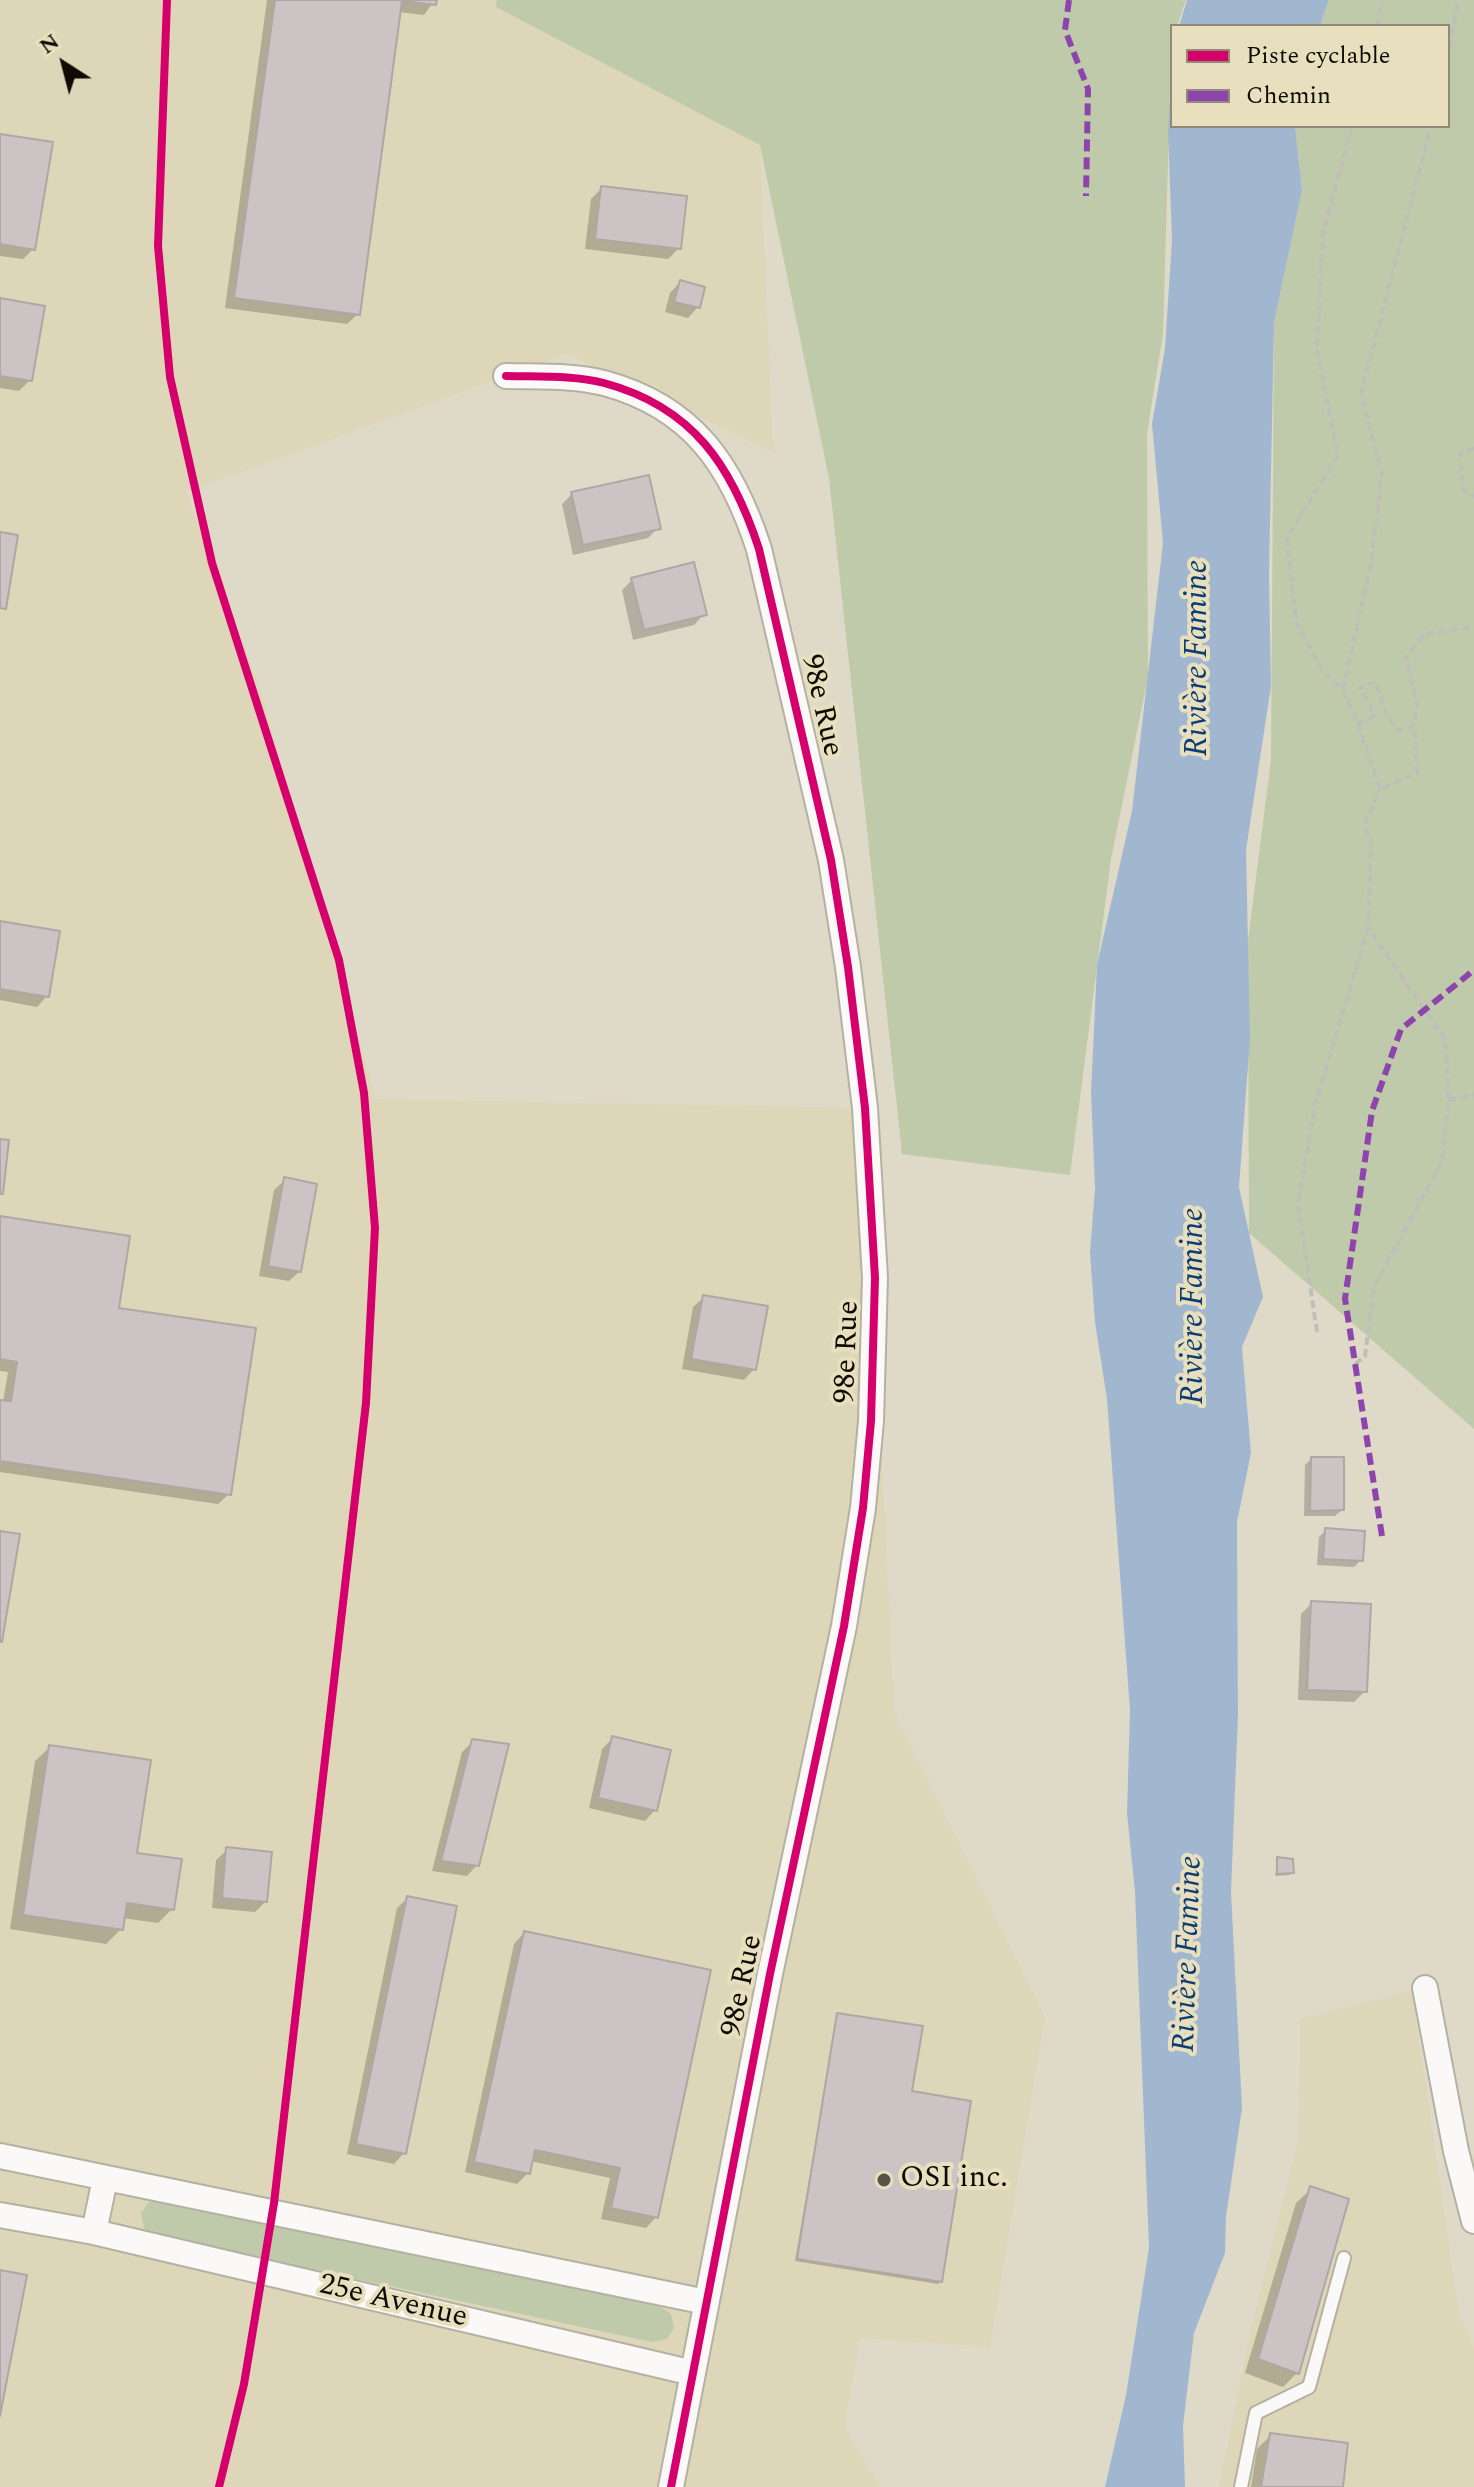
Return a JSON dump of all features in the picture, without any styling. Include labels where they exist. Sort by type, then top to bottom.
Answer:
[{"type":"street","name":"98e Rue","points":[[506,376],[604,383],[649,401],[687,424],[718,456],[744,504],[759,549],[831,860],[865,1108],[875,1278],[871,1421],[863,1508],[844,1626],[671,2487]]},
{"type":"street","points":[[1425,1988],[1456,2151],[1474,2221]]},
{"type":"street","name":"25e Avenue","points":[[0,2156],[706,2302]]},
{"type":"street","points":[[94,2232],[105,2179]]},
{"type":"street","name":"25e Avenue","points":[[0,2215],[94,2232],[693,2373]]},
{"type":"lane","points":[[1241,2487],[1256,2413],[1309,2387],[1344,2258]]},
{"type":"path","points":[[1377,24],[1383,0]]},
{"type":"path","points":[[1450,47],[1458,0]]},
{"type":"path","points":[[1317,1332],[1298,1204],[1315,1105],[1368,928],[1371,844],[1365,823],[1380,789],[1343,689],[1323,672],[1296,621],[1287,538],[1338,456],[1317,350],[1323,233],[1351,128]]},
{"type":"path","points":[[1343,689],[1371,564],[1382,473],[1361,394],[1430,128]]},
{"type":"path","points":[[1474,448],[1461,453],[1462,488],[1474,497]]},
{"type":"path","points":[[1380,789],[1417,773],[1414,724],[1417,704],[1406,657],[1425,634],[1474,627]]},
{"type":"path","points":[[1358,724],[1373,717],[1369,702],[1359,688],[1376,682],[1386,713],[1398,731],[1414,724]]},
{"type":"path","points":[[1355,1364],[1365,1356],[1374,1287],[1442,1162],[1449,1100],[1445,1039],[1368,928]]},
{"type":"path","points":[[1449,1100],[1474,1095]]},
{"type":"shaded area","points":[[0,0],[497,0],[497,7],[760,145],[773,452],[567,354],[186,492],[260,689],[376,1099],[865,1108],[894,1712],[1045,2017],[990,2347],[860,2338],[844,2427],[880,2487],[0,2487]]},
{"type":"shaded area","points":[[1412,1991],[1459,2314],[1474,2347],[1474,2487],[1219,2487],[1249,2339],[1299,2137],[1300,2019]]},
{"type":"green space","points":[[497,0],[1186,0],[1178,24],[1170,24],[1163,334],[1147,433],[1148,677],[1111,859],[1070,1175],[902,1154],[829,478],[760,145],[496,7]]},
{"type":"green space","points":[[1329,0],[1474,0],[1474,1429],[1249,1233],[1248,940],[1271,760],[1274,323],[1302,190],[1295,128],[1450,128],[1450,24],[1321,24]]},
{"type":"green space","points":[[159,2198],[659,2306],[671,2314],[674,2328],[667,2339],[652,2342],[151,2235],[144,2228],[141,2214],[148,2203]]},
{"type":"water","points":[[1187,0],[1329,0],[1321,24],[1180,24]]},
{"type":"water","name":"Rivière Famine","points":[[1170,98],[1170,128],[1295,128],[1302,190],[1274,323],[1269,574],[1271,686],[1246,850],[1250,1039],[1239,1187],[1263,1297],[1242,1347],[1251,1453],[1237,1522],[1238,1714],[1231,1892],[1242,2108],[1226,2217],[1225,2253],[1194,2333],[1183,2426],[1185,2487],[1105,2487],[1126,2395],[1149,2248],[1135,1892],[1127,1813],[1130,1710],[1107,1399],[1095,1322],[1090,1252],[1095,1188],[1091,1092],[1097,965],[1132,811],[1163,543],[1152,424],[1165,348],[1172,240],[1168,132]]},
{"type":"building","points":[[275,0],[437,0],[436,5],[402,1],[360,315],[234,298]]},
{"type":"building","points":[[0,134],[53,142],[35,250],[0,244]]},
{"type":"building","points":[[601,186],[687,196],[681,249],[595,239]]},
{"type":"building","points":[[680,280],[705,287],[700,308],[674,302]]},
{"type":"building","points":[[0,298],[45,306],[32,381],[0,376]]},
{"type":"building","points":[[649,475],[661,529],[583,545],[571,492]]},
{"type":"building","points":[[0,532],[18,535],[6,609],[0,608]]},
{"type":"building","points":[[694,562],[707,615],[644,630],[631,578]]},
{"type":"building","points":[[0,921],[60,931],[49,997],[0,989]]},
{"type":"building","points":[[0,1139],[9,1140],[3,1194],[0,1194]]},
{"type":"building","points":[[284,1177],[317,1184],[301,1272],[268,1266]]},
{"type":"building","points":[[0,1216],[130,1236],[119,1308],[256,1328],[231,1495],[0,1461],[0,1400],[11,1401],[17,1362],[0,1359]]},
{"type":"building","points":[[703,1295],[768,1306],[756,1370],[691,1359]]},
{"type":"building","points":[[1311,1457],[1344,1457],[1344,1510],[1310,1511]]},
{"type":"building","points":[[1325,1528],[1365,1531],[1363,1561],[1323,1559]]},
{"type":"building","points":[[0,1531],[20,1534],[2,1642],[0,1642]]},
{"type":"building","points":[[1311,1601],[1371,1604],[1367,1692],[1307,1690]]},
{"type":"building","points":[[612,1736],[671,1750],[657,1811],[598,1798]]},
{"type":"building","points":[[472,1739],[509,1744],[479,1866],[441,1861]]},
{"type":"building","points":[[49,1745],[151,1760],[137,1853],[182,1859],[174,1910],[127,1903],[123,1930],[23,1915]]},
{"type":"building","points":[[226,1847],[272,1852],[267,1902],[222,1898]]},
{"type":"building","points":[[1277,1857],[1293,1859],[1294,1873],[1277,1874]]},
{"type":"building","points":[[407,1896],[457,1906],[406,2154],[356,2144]]},
{"type":"building","points":[[524,1931],[711,1970],[658,2218],[611,2208],[620,2168],[535,2150],[530,2174],[474,2162]]},
{"type":"building","name":"OSI inc.","points":[[837,2013],[923,2026],[912,2091],[971,2101],[942,2282],[797,2259]]},
{"type":"building","points":[[1310,2186],[1349,2199],[1299,2374],[1258,2359]]},
{"type":"building","points":[[0,2270],[27,2275],[0,2416]]},
{"type":"building","points":[[1270,2433],[1348,2443],[1343,2487],[1261,2487]]},
{"type":"marked path","points":[[1069,0],[1065,30],[1088,89],[1086,196]]},
{"type":"marked path","points":[[1382,1536],[1345,1299],[1372,1111],[1401,1029],[1474,970]]},
{"type":"cycle path","points":[[167,0],[158,246],[170,377],[212,563],[339,960],[364,1093],[375,1228],[366,1403],[274,2203],[244,2384],[219,2487]]},
{"type":"cycle path","points":[[506,376],[555,377],[604,383],[662,407],[705,444],[736,491],[759,549],[831,860],[865,1108],[875,1278],[871,1421],[863,1508],[844,1626],[770,1974],[671,2487]]},
{"type":"place","name":"OSI inc.","points":[[884,2180]]}]
